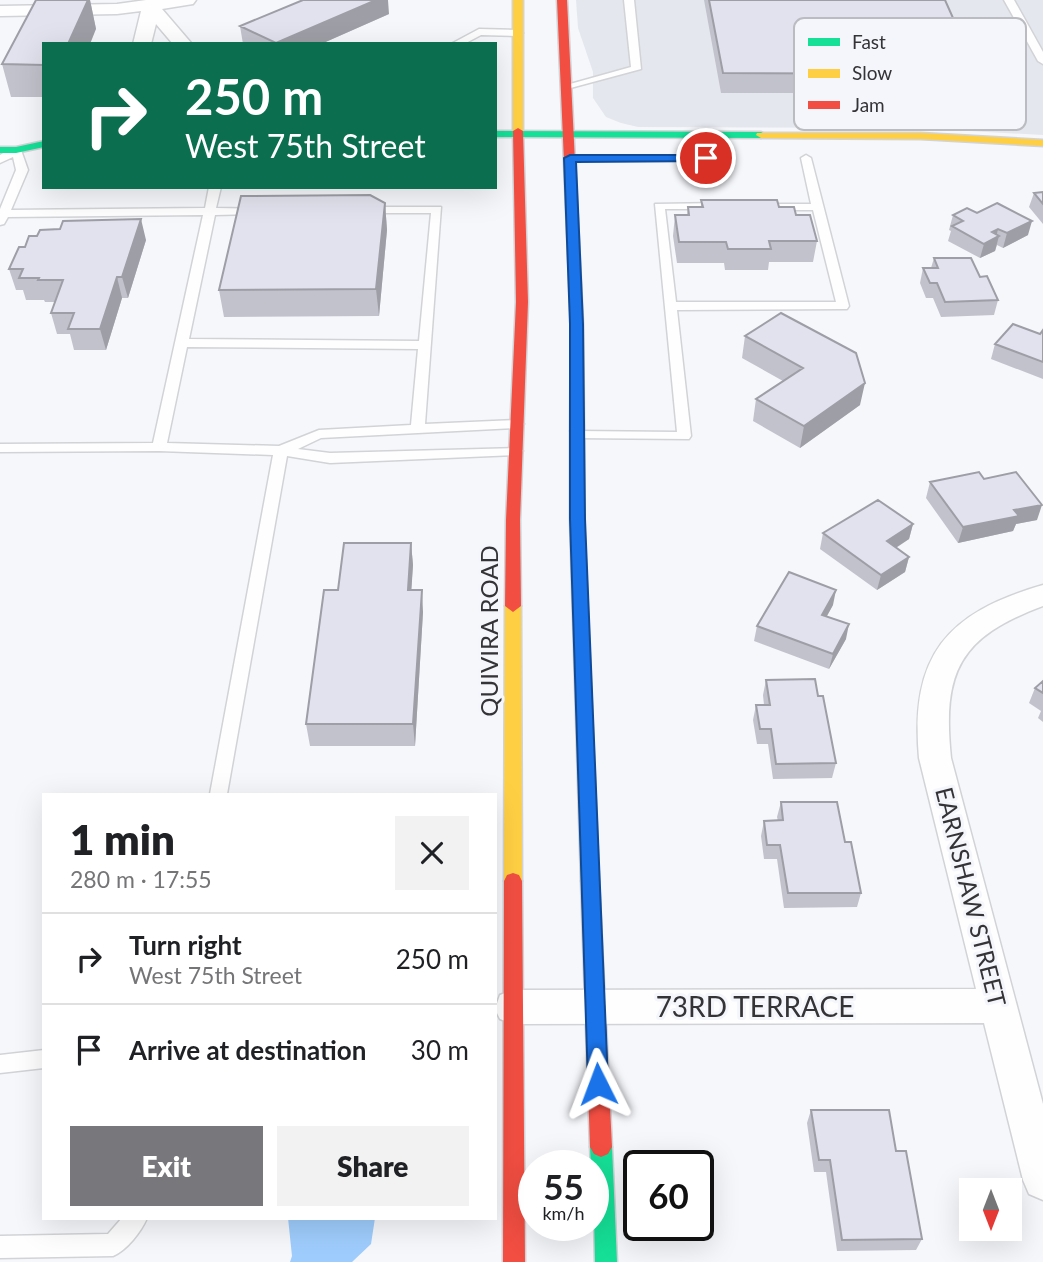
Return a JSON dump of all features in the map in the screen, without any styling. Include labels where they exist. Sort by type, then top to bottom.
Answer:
[{"type":"main road","name":"QUIVIRA ROAD","points":[[514,1262],[504,1052],[513,520],[516,451],[521,431],[518,0]]},
{"type":"main road","points":[[562,0],[577,324],[571,435],[578,519],[594,1007],[607,1262]]},
{"type":"main road","points":[[497,134],[921,136],[1043,143]]},
{"type":"main road","points":[[8,150],[42,144]]},
{"type":"main road","points":[[8,150],[42,158]]},
{"type":"main road","points":[[980,156],[1043,154]]},
{"type":"street","points":[[1,13],[110,5],[151,6],[187,0]]},
{"type":"street","points":[[142,42],[151,6]]},
{"type":"street","points":[[151,6],[181,42]]},
{"type":"street","name":"EARNSHAW STREET","points":[[1043,595],[1014,604],[977,625],[952,648],[936,679],[929,723],[935,758],[1043,1180]]},
{"type":"street","name":"73RD TERRACE","points":[[507,990],[594,1007],[998,1006]]},
{"type":"lane","points":[[567,88],[636,69],[629,0]]},
{"type":"lane","points":[[1009,0],[1019,18]]},
{"type":"lane","points":[[1026,30],[1043,61]]},
{"type":"lane","points":[[460,42],[479,32],[518,33]]},
{"type":"lane","points":[[0,160],[8,150],[22,170],[2,218],[277,211]]},
{"type":"lane","points":[[670,306],[844,306],[806,158]]},
{"type":"lane","points":[[159,447],[215,189]]},
{"type":"lane","points":[[571,435],[684,436],[659,206],[818,207]]},
{"type":"lane","points":[[357,210],[437,209],[418,428]]},
{"type":"lane","points":[[182,343],[425,345]]},
{"type":"lane","points":[[281,451],[318,434],[418,428],[521,431]]},
{"type":"lane","points":[[0,448],[159,447],[281,451],[330,458],[516,451]]},
{"type":"lane","points":[[219,793],[281,451]]},
{"type":"lane","points":[[0,1064],[42,1059]]},
{"type":"lane","points":[[0,1247],[113,1245],[134,1220]]},
{"type":"shaded area","points":[[576,0],[1043,0],[1043,135],[952,130],[1026,130],[1026,18],[794,18],[794,128],[638,127],[606,117],[593,98],[593,72],[578,28]]},
{"type":"water","points":[[288,1220],[375,1220],[371,1244],[352,1262],[290,1262],[292,1256]]},
{"type":"building","points":[[36,0],[88,0],[69,42],[42,42],[42,65],[2,64]]},
{"type":"building","points":[[303,0],[376,0],[278,42],[240,26]]},
{"type":"building","points":[[709,0],[945,0],[953,18],[794,18],[794,73],[723,73]]},
{"type":"building","points":[[1043,192],[1043,204],[1034,193]]},
{"type":"building","points":[[370,195],[385,203],[376,289],[219,290],[241,196]]},
{"type":"building","points":[[701,200],[777,200],[779,207],[794,207],[796,215],[810,215],[817,241],[769,241],[771,249],[728,249],[726,242],[679,242],[675,215],[689,215],[688,207],[703,207]]},
{"type":"building","points":[[997,203],[1032,221],[1007,233],[998,229],[992,232],[999,236],[984,244],[952,226],[963,221],[953,215],[967,208],[977,213]]},
{"type":"building","points":[[141,219],[122,277],[117,277],[100,329],[68,329],[74,313],[51,313],[63,280],[19,278],[23,269],[9,269],[19,247],[25,247],[29,236],[37,236],[40,230],[60,229],[63,221]]},
{"type":"building","points":[[934,258],[971,258],[980,277],[987,276],[998,300],[945,302],[937,283],[930,283],[923,268],[938,268]]},
{"type":"building","points":[[781,313],[856,353],[865,383],[804,426],[756,399],[803,368],[745,336]]},
{"type":"building","points":[[1013,324],[1040,334],[1043,330],[1043,362],[995,344]]},
{"type":"building","points":[[979,472],[984,479],[1016,472],[1042,505],[1014,510],[1019,516],[963,527],[930,482]]},
{"type":"building","points":[[878,500],[913,524],[887,541],[909,557],[881,575],[823,533]]},
{"type":"building","points":[[344,543],[411,543],[408,590],[422,590],[413,724],[306,724],[324,590],[338,590]]},
{"type":"building","points":[[789,572],[836,590],[822,615],[849,624],[833,654],[757,626]]},
{"type":"building","points":[[815,679],[818,696],[823,696],[836,763],[776,764],[771,729],[760,729],[756,705],[770,705],[766,680]]},
{"type":"building","points":[[1043,681],[1043,693],[1035,688]]},
{"type":"building","points":[[781,802],[837,802],[845,842],[851,842],[861,893],[788,893],[780,845],[767,845],[764,821],[783,820]]},
{"type":"building","points":[[811,1110],[889,1110],[896,1151],[906,1151],[922,1239],[842,1240],[830,1160],[819,1160]]},
{"type":"traffic: fast","points":[[497,134],[761,135]]},
{"type":"traffic: fast","points":[[0,150],[16,150],[42,144]]},
{"type":"traffic: fast","points":[[577,431],[577,519],[590,881]]},
{"type":"traffic: fast","points":[[601,1147],[606,1262]]},
{"type":"traffic: slow","points":[[518,0],[518,131]]},
{"type":"traffic: slow","points":[[761,135],[921,136],[1043,143]]},
{"type":"traffic: slow","points":[[513,606],[513,881]]},
{"type":"traffic: jam","points":[[562,0],[577,324],[577,431]]},
{"type":"traffic: jam","points":[[513,606],[513,520],[522,302],[518,131]]},
{"type":"traffic: jam","points":[[513,881],[514,1262]]},
{"type":"traffic: jam","points":[[590,881],[601,1147]]},
{"type":"route","points":[[598,1084],[578,519],[577,324],[570,158],[706,158]]}]
